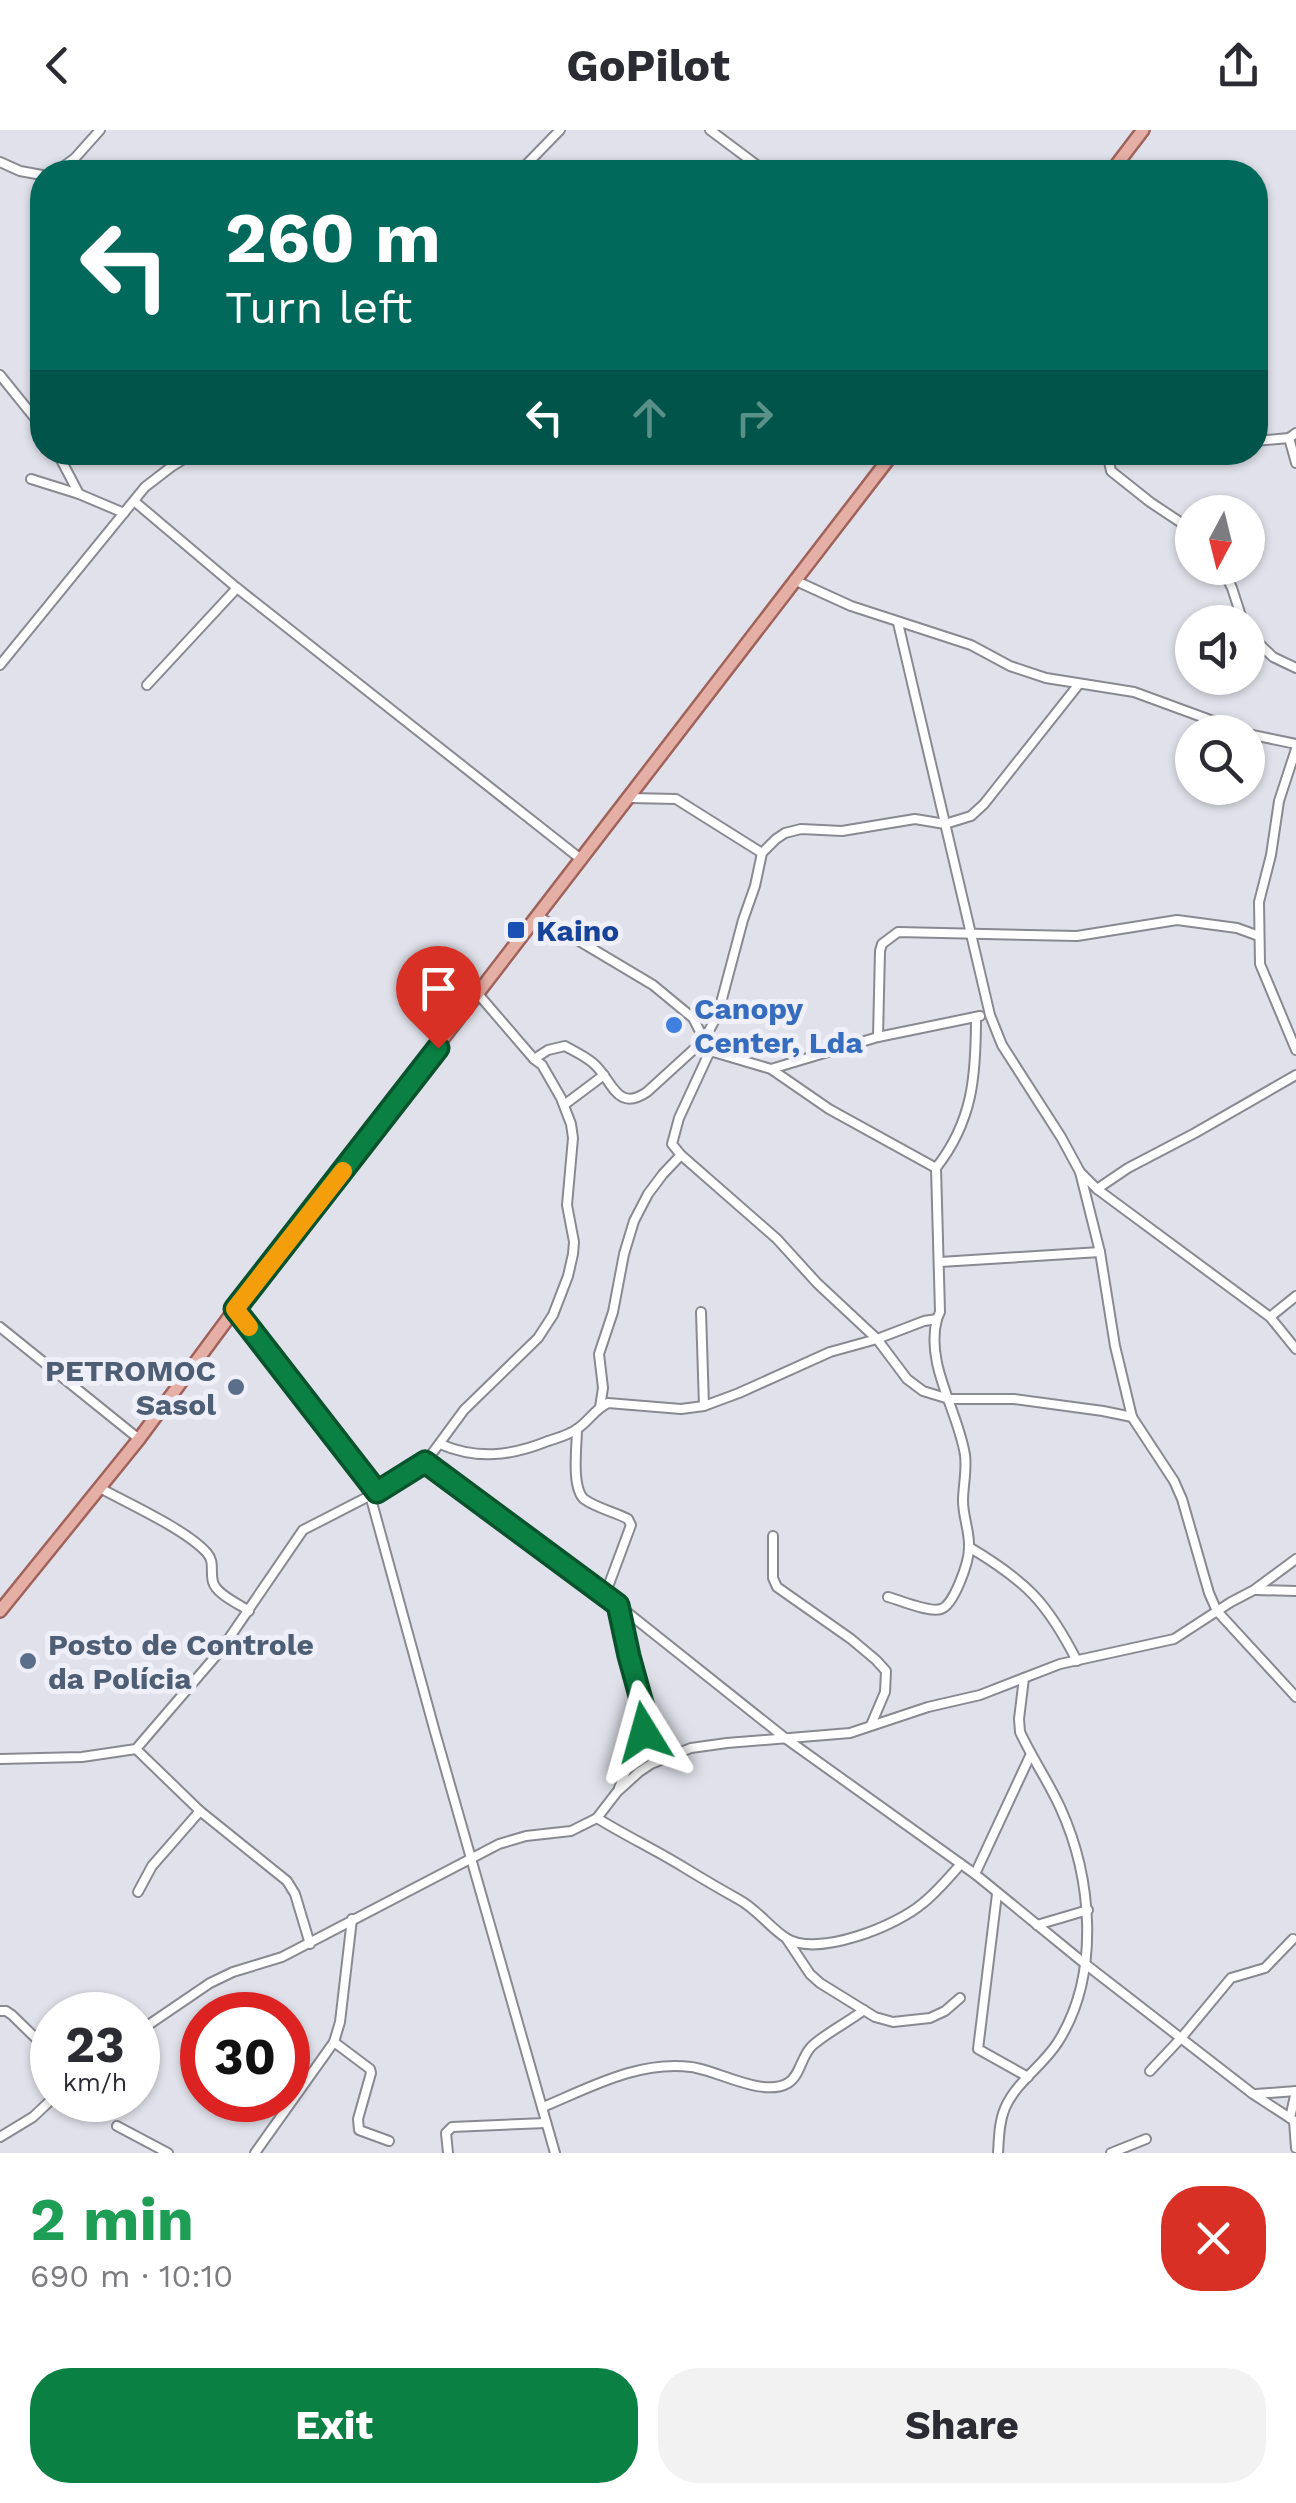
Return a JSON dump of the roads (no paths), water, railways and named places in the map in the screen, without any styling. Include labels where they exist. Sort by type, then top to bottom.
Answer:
[{"type":"main road","points":[[1120,160],[1143,130]]},
{"type":"main road","points":[[0,1611],[138,1439],[884,465]]},
{"type":"street","points":[[72,160],[100,130]]},
{"type":"street","points":[[531,160],[560,130]]},
{"type":"street","points":[[710,130],[750,160]]},
{"type":"street","points":[[0,162],[30,172]]},
{"type":"street","points":[[0,375],[30,412]]},
{"type":"street","points":[[1268,439],[1293,436],[1296,463]]},
{"type":"street","points":[[64,465],[79,494]]},
{"type":"street","points":[[0,665],[134,501],[154,479],[175,465]]},
{"type":"street","points":[[1111,465],[1112,471],[1175,519]]},
{"type":"street","points":[[31,479],[124,513]]},
{"type":"street","points":[[134,501],[237,588],[582,860]]},
{"type":"street","points":[[794,580],[852,606],[971,645],[1010,666],[1046,678],[1134,692],[1196,715]]},
{"type":"street","points":[[147,685],[237,588]]},
{"type":"street","points":[[898,622],[990,1014],[1002,1045],[1080,1172],[1132,1416],[1174,1481],[1217,1611],[1296,1697]]},
{"type":"street","points":[[1265,649],[1296,668]]},
{"type":"street","points":[[534,1059],[565,1046],[592,1062],[620,1097],[637,1099],[704,1040],[718,1014],[762,853],[776,839],[791,831],[842,830],[915,819],[945,824],[978,812],[1080,684]]},
{"type":"street","points":[[1265,738],[1296,746],[1279,802],[1271,856],[1261,888],[1260,936],[1264,976],[1296,1050]]},
{"type":"street","points":[[630,798],[676,799],[762,853]]},
{"type":"street","points":[[539,917],[652,985],[693,1018],[710,1050],[772,1069],[829,1109],[936,1168]]},
{"type":"street","points":[[878,1037],[880,951],[882,944],[898,932],[1077,936],[1177,920],[1237,928],[1260,936]]},
{"type":"street","points":[[0,1759],[82,1756],[136,1749],[221,1650],[304,1530],[425,1462],[464,1410],[538,1338],[553,1315],[568,1276],[574,1242],[567,1205],[573,1138],[564,1105],[542,1064],[479,994]]},
{"type":"street","points":[[772,1069],[878,1037],[990,1014]]},
{"type":"street","points":[[888,1596],[920,1607],[942,1609],[960,1581],[970,1547],[963,1504],[965,1454],[936,1360],[934,1340],[940,1312],[936,1168],[958,1138],[964,1122],[971,1091],[976,1017]]},
{"type":"street","points":[[710,1050],[679,1118],[672,1144],[878,1339],[906,1379],[923,1391],[949,1399],[1014,1399],[1132,1416]]},
{"type":"street","points":[[564,1105],[604,1075]]},
{"type":"street","points":[[1097,1189],[1296,1076]]},
{"type":"street","points":[[600,1407],[603,1388],[599,1354],[634,1221],[655,1184],[682,1155]]},
{"type":"street","points":[[1080,1172],[1097,1189],[1270,1316],[1296,1349]]},
{"type":"street","points":[[940,1262],[1100,1252]]},
{"type":"street","points":[[1270,1316],[1296,1296]]},
{"type":"street","points":[[235,1309],[374,1493],[471,1857],[556,2153]]},
{"type":"street","points":[[702,1312],[704,1406]]},
{"type":"street","points":[[440,1444],[455,1451],[496,1456],[537,1446],[578,1429],[608,1404],[681,1409],[704,1406],[830,1352],[938,1319]]},
{"type":"street","points":[[0,1327],[138,1439]]},
{"type":"street","points":[[578,1429],[576,1485],[580,1496],[628,1519],[631,1525],[605,1595]]},
{"type":"street","points":[[425,1462],[605,1595],[785,1738],[975,1874],[1252,2094],[1293,2120]]},
{"type":"street","points":[[100,1488],[206,1551],[214,1584],[249,1611]]},
{"type":"street","points":[[773,1536],[773,1578],[777,1587],[851,1638],[886,1671],[885,1692],[871,1725]]},
{"type":"street","points":[[970,1547],[1007,1570],[1040,1600],[1077,1660]]},
{"type":"street","points":[[617,1792],[651,1764],[691,1748],[850,1732],[980,1695],[1060,1664],[1174,1639],[1296,1559]]},
{"type":"street","points":[[1254,1590],[1296,1591]]},
{"type":"street","points":[[160,2017],[210,1983],[310,1944],[498,1844],[572,1830],[598,1818],[617,1792],[646,1724],[618,1605]]},
{"type":"street","points":[[998,2153],[1008,2102],[1058,2042],[1070,2018],[1081,1986],[1088,1910],[1071,1835],[1020,1732],[1024,1678]]},
{"type":"street","points":[[136,1749],[200,1811],[287,1881],[295,1894],[310,1944]]},
{"type":"street","points":[[975,1874],[1031,1755]]},
{"type":"street","points":[[138,1892],[152,1866],[200,1811]]},
{"type":"street","points":[[598,1818],[756,1910],[786,1938],[820,1983],[875,2016],[894,2022],[930,2018],[960,1998]]},
{"type":"street","points":[[786,1938],[814,1944],[834,1943],[880,1927],[922,1905],[961,1864]]},
{"type":"street","points":[[996,1894],[978,2049],[1028,2077]]},
{"type":"street","points":[[1037,1924],[1088,1910]]},
{"type":"street","points":[[255,2153],[334,2042],[340,2022],[352,1919]]},
{"type":"street","points":[[1150,2070],[1231,1978],[1265,1968],[1293,1939]]},
{"type":"street","points":[[0,2011],[6,2010],[30,2033]]},
{"type":"street","points":[[543,2107],[610,2079],[668,2066],[690,2067],[767,2088],[784,2085],[797,2073],[811,2046],[864,2010]]},
{"type":"street","points":[[334,2042],[370,2069],[359,2130],[389,2140]]},
{"type":"street","points":[[1252,2094],[1296,2091],[1296,2148]]},
{"type":"street","points":[[0,2138],[30,2119]]},
{"type":"street","points":[[448,2153],[446,2133],[452,2127],[546,2124]]},
{"type":"street","points":[[117,2126],[168,2153]]},
{"type":"street","points":[[1111,2153],[1146,2139]]},
{"type":"place","name":"Kaino","points":[[516,930]]},
{"type":"place","name":"Canopy Center, Lda","points":[[674,1025]]},
{"type":"place","name":"PETROMOC Sasol","points":[[236,1387]]},
{"type":"place","name":"Posto de Controle da Polícia","points":[[28,1661]]}]
